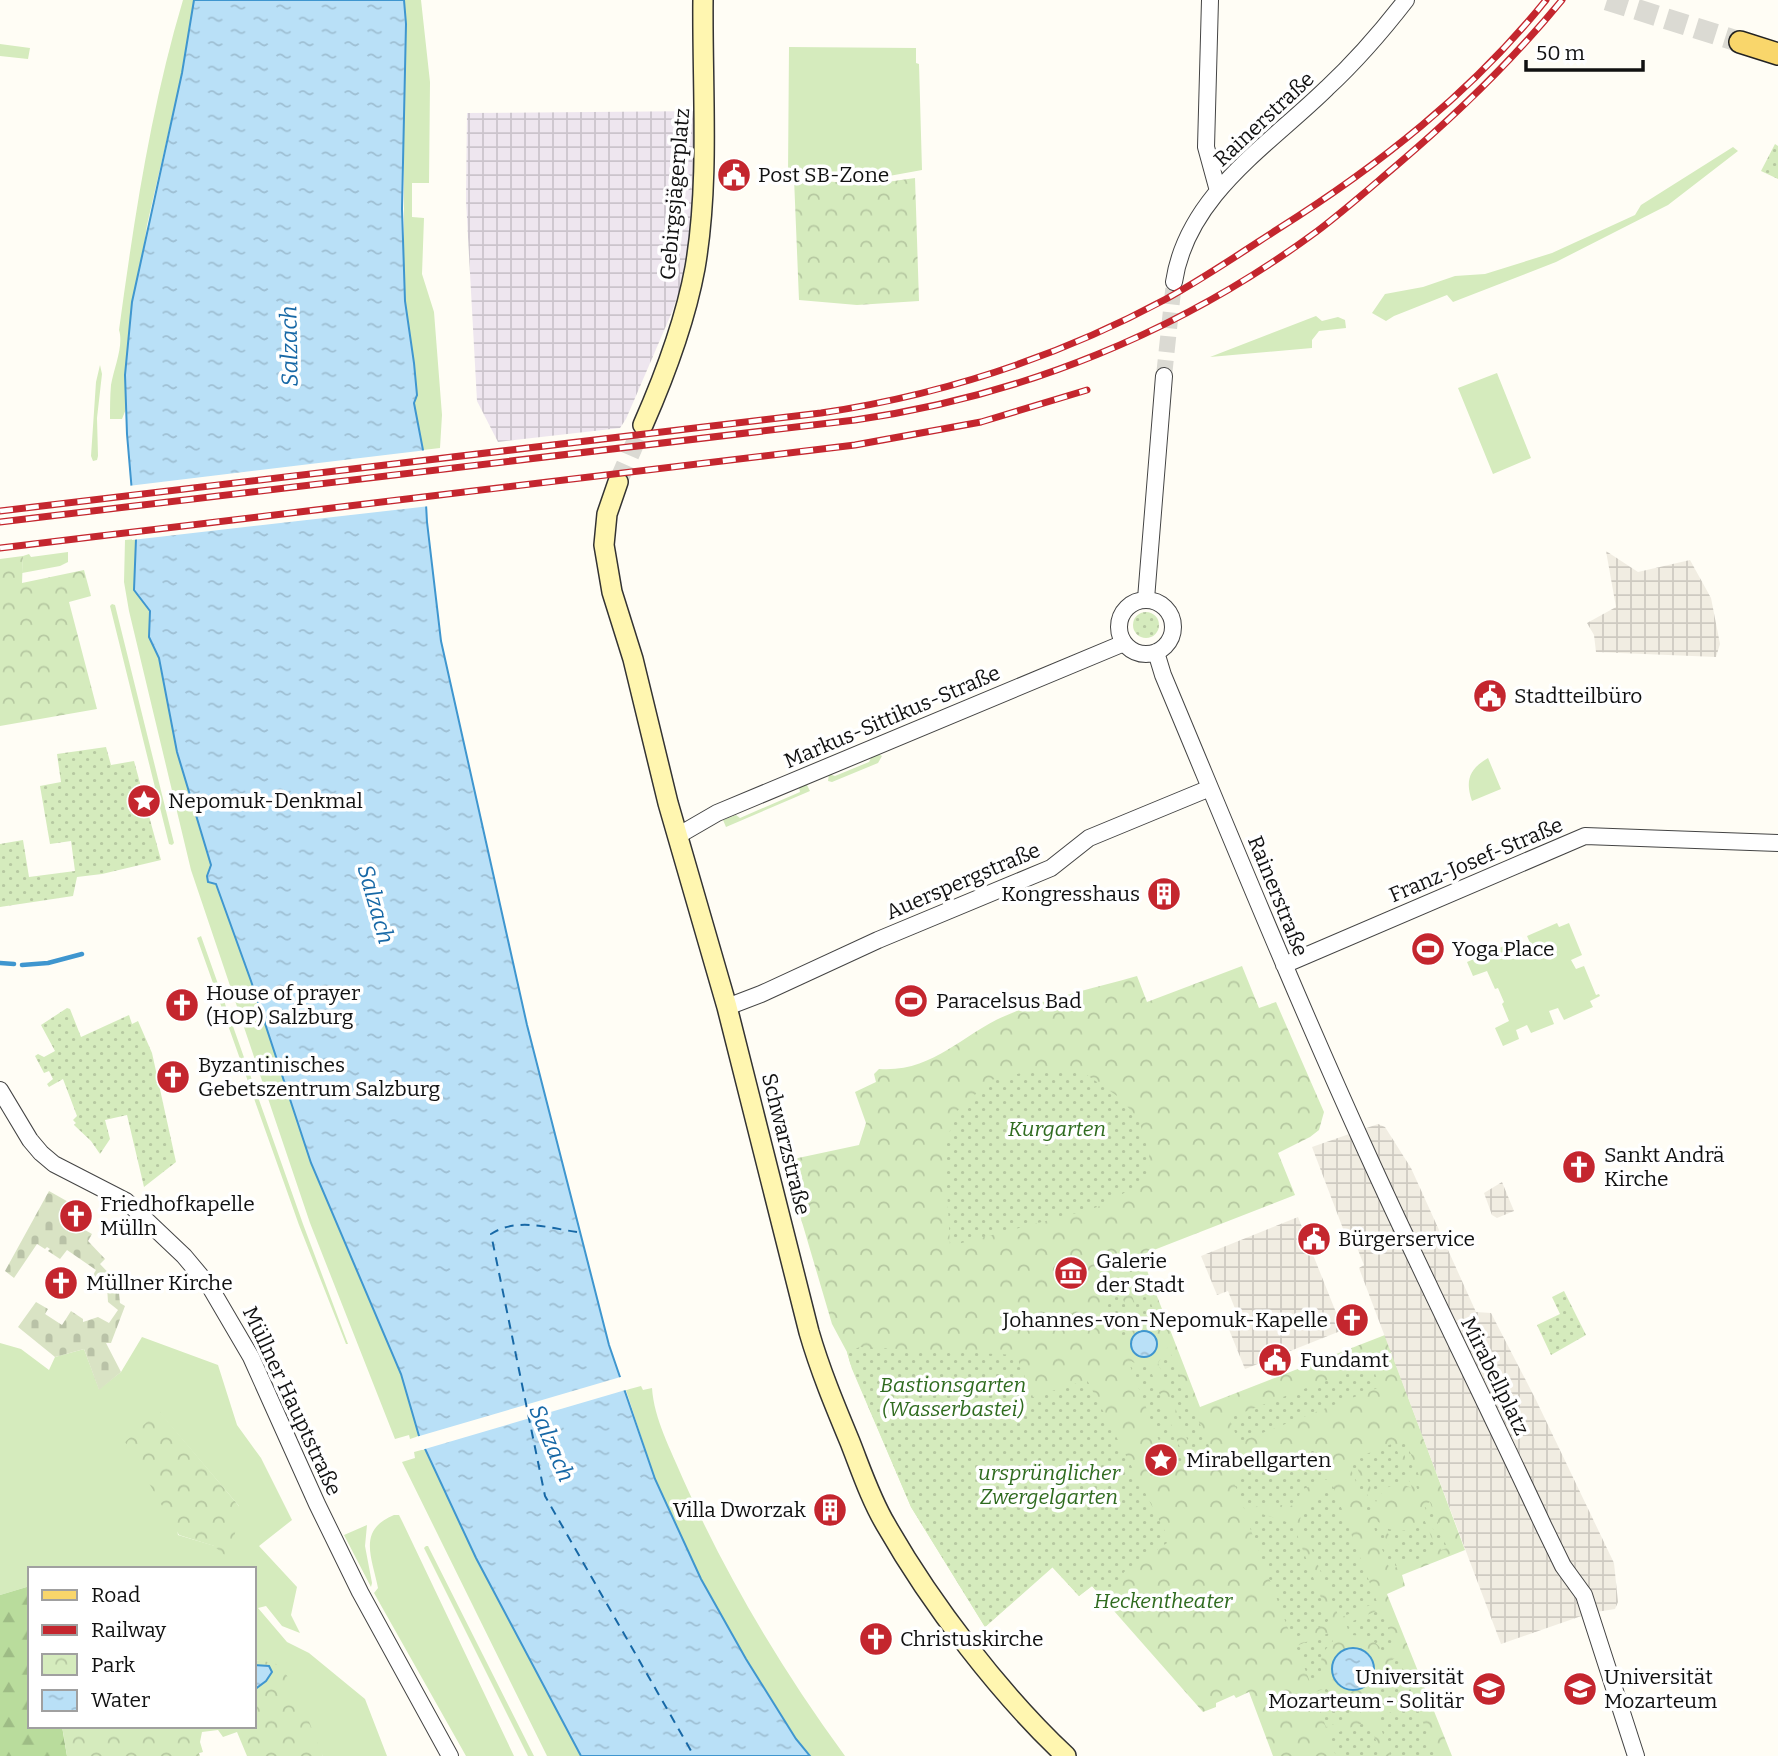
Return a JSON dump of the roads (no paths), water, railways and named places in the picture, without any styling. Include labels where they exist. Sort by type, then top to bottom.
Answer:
[{"type":"main road","name":"Gebirgsjägerplatz","points":[[643,425],[666,369],[689,296],[695,265],[705,89],[703,0]]},
{"type":"main road","points":[[1740,42],[1778,54]]},
{"type":"main road","name":"Schwarzstraße","points":[[618,482],[607,514],[604,545],[612,592],[633,659],[663,787],[727,1006],[813,1346],[885,1524],[977,1657],[1066,1756]]},
{"type":"street","points":[[1210,0],[1206,148],[1218,191]]},
{"type":"street","name":"Rainerstraße","points":[[1174,282],[1182,245],[1196,219],[1218,191],[1329,87],[1406,0]]},
{"type":"street","points":[[1146,599],[1164,376]]},
{"type":"street","points":[[1146,599],[1154,600],[1167,609],[1173,624],[1170,641],[1156,652],[1138,653],[1124,643],[1118,628],[1122,612],[1136,601],[1146,599]]},
{"type":"street","name":"Markus-Sittikus-Straße","points":[[678,835],[717,813],[1124,643]]},
{"type":"street","name":"Rainerstraße","points":[[1156,652],[1163,675],[1284,965],[1367,1154]]},
{"type":"street","name":"Auerspergstraße","points":[[727,1006],[761,995],[878,940],[1051,869],[1089,838],[1210,788]]},
{"type":"street","name":"Franz-Josef-Straße","points":[[1284,965],[1585,836],[1778,843]]},
{"type":"street","name":"Müllner Hauptstraße","points":[[0,1090],[30,1140],[41,1153],[54,1164],[126,1201],[184,1256],[211,1287],[251,1357],[360,1592],[450,1756]]},
{"type":"street","name":"Mirabellplatz","points":[[1367,1154],[1563,1566],[1584,1595],[1636,1756]]},
{"type":"water","name":"Salzach","points":[[194,0],[404,0],[406,24],[402,209],[405,301],[414,363],[417,395],[414,403],[423,450],[427,522],[441,641],[527,1025],[609,1345],[655,1479],[701,1579],[746,1659],[796,1739],[810,1756],[581,1756],[476,1558],[419,1436],[401,1374],[311,1163],[216,884],[208,882],[211,865],[177,752],[159,658],[149,637],[150,611],[134,590],[136,539],[125,375],[132,302],[182,73]]},
{"type":"water","points":[[1144,1331],[1154,1334],[1157,1344],[1154,1354],[1144,1357],[1134,1354],[1131,1344],[1134,1334]]},
{"type":"water","points":[[1353,1648],[1368,1654],[1374,1669],[1368,1684],[1353,1690],[1338,1684],[1332,1669],[1338,1654]]},
{"type":"water","points":[[256,1665],[269,1666],[272,1672],[256,1688]]},
{"type":"waterway","points":[[22,965],[48,963],[82,954]]},
{"type":"waterway","points":[[0,963],[14,964]]},
{"type":"tunnel","points":[[1607,0],[1740,42]]},
{"type":"tunnel","points":[[1164,376],[1174,282]]},
{"type":"tunnel","points":[[618,482],[643,425]]},
{"type":"railway","points":[[0,511],[821,413],[911,396],[998,371],[1084,339],[1166,299],[1352,180],[1455,97],[1487,66],[1546,0]]},
{"type":"railway","points":[[0,522],[855,420],[978,395],[1038,376],[1154,329],[1210,300],[1264,268],[1316,232],[1441,126],[1504,66],[1562,0]]},
{"type":"railway","points":[[0,548],[855,445],[981,422],[1087,390]]},
{"type":"place","name":"Post SB-Zone","points":[[734,175]]},
{"type":"place","name":"Stadtteilbüro","points":[[1490,696]]},
{"type":"place","name":"Nepomuk-Denkmal","points":[[144,801]]},
{"type":"place","name":"Kongresshaus","points":[[1164,894]]},
{"type":"place","name":"Yoga Place","points":[[1428,949]]},
{"type":"place","name":"Paracelsus Bad","points":[[911,1001]]},
{"type":"place","name":"House of prayer (HOP) Salzburg","points":[[182,1005]]},
{"type":"place","name":"Byzantinisches Gebetszentrum Salzburg","points":[[173,1077]]},
{"type":"place","name":"Sankt Andrä Kirche","points":[[1579,1167]]},
{"type":"place","name":"Friedhofkapelle Mülln","points":[[76,1216]]},
{"type":"place","name":"Bürgerservice","points":[[1314,1239]]},
{"type":"place","name":"Galerie der Stadt","points":[[1071,1273]]},
{"type":"place","name":"Müllner Kirche","points":[[61,1283]]},
{"type":"place","name":"Johannes-von-Nepomuk-Kapelle","points":[[1352,1320]]},
{"type":"place","name":"Fundamt","points":[[1275,1360]]},
{"type":"place","name":"Mirabellgarten","points":[[1161,1460]]},
{"type":"place","name":"Villa Dworzak","points":[[830,1510]]},
{"type":"place","name":"Christuskirche","points":[[876,1639]]},
{"type":"place","name":"Universität Mozarteum - Solitär","points":[[1489,1689]]},
{"type":"place","name":"Universität Mozarteum","points":[[1580,1689]]},
{"type":"park label","name":"Kurgarten","points":[[1057,1129]]},
{"type":"park label","name":"Bastionsgarten (Wasserbastei)","points":[[953,1397]]},
{"type":"park label","name":"ursprünglicher Zwergelgarten","points":[[1049,1485]]},
{"type":"park label","name":"Heckentheater","points":[[1163,1601]]}]
